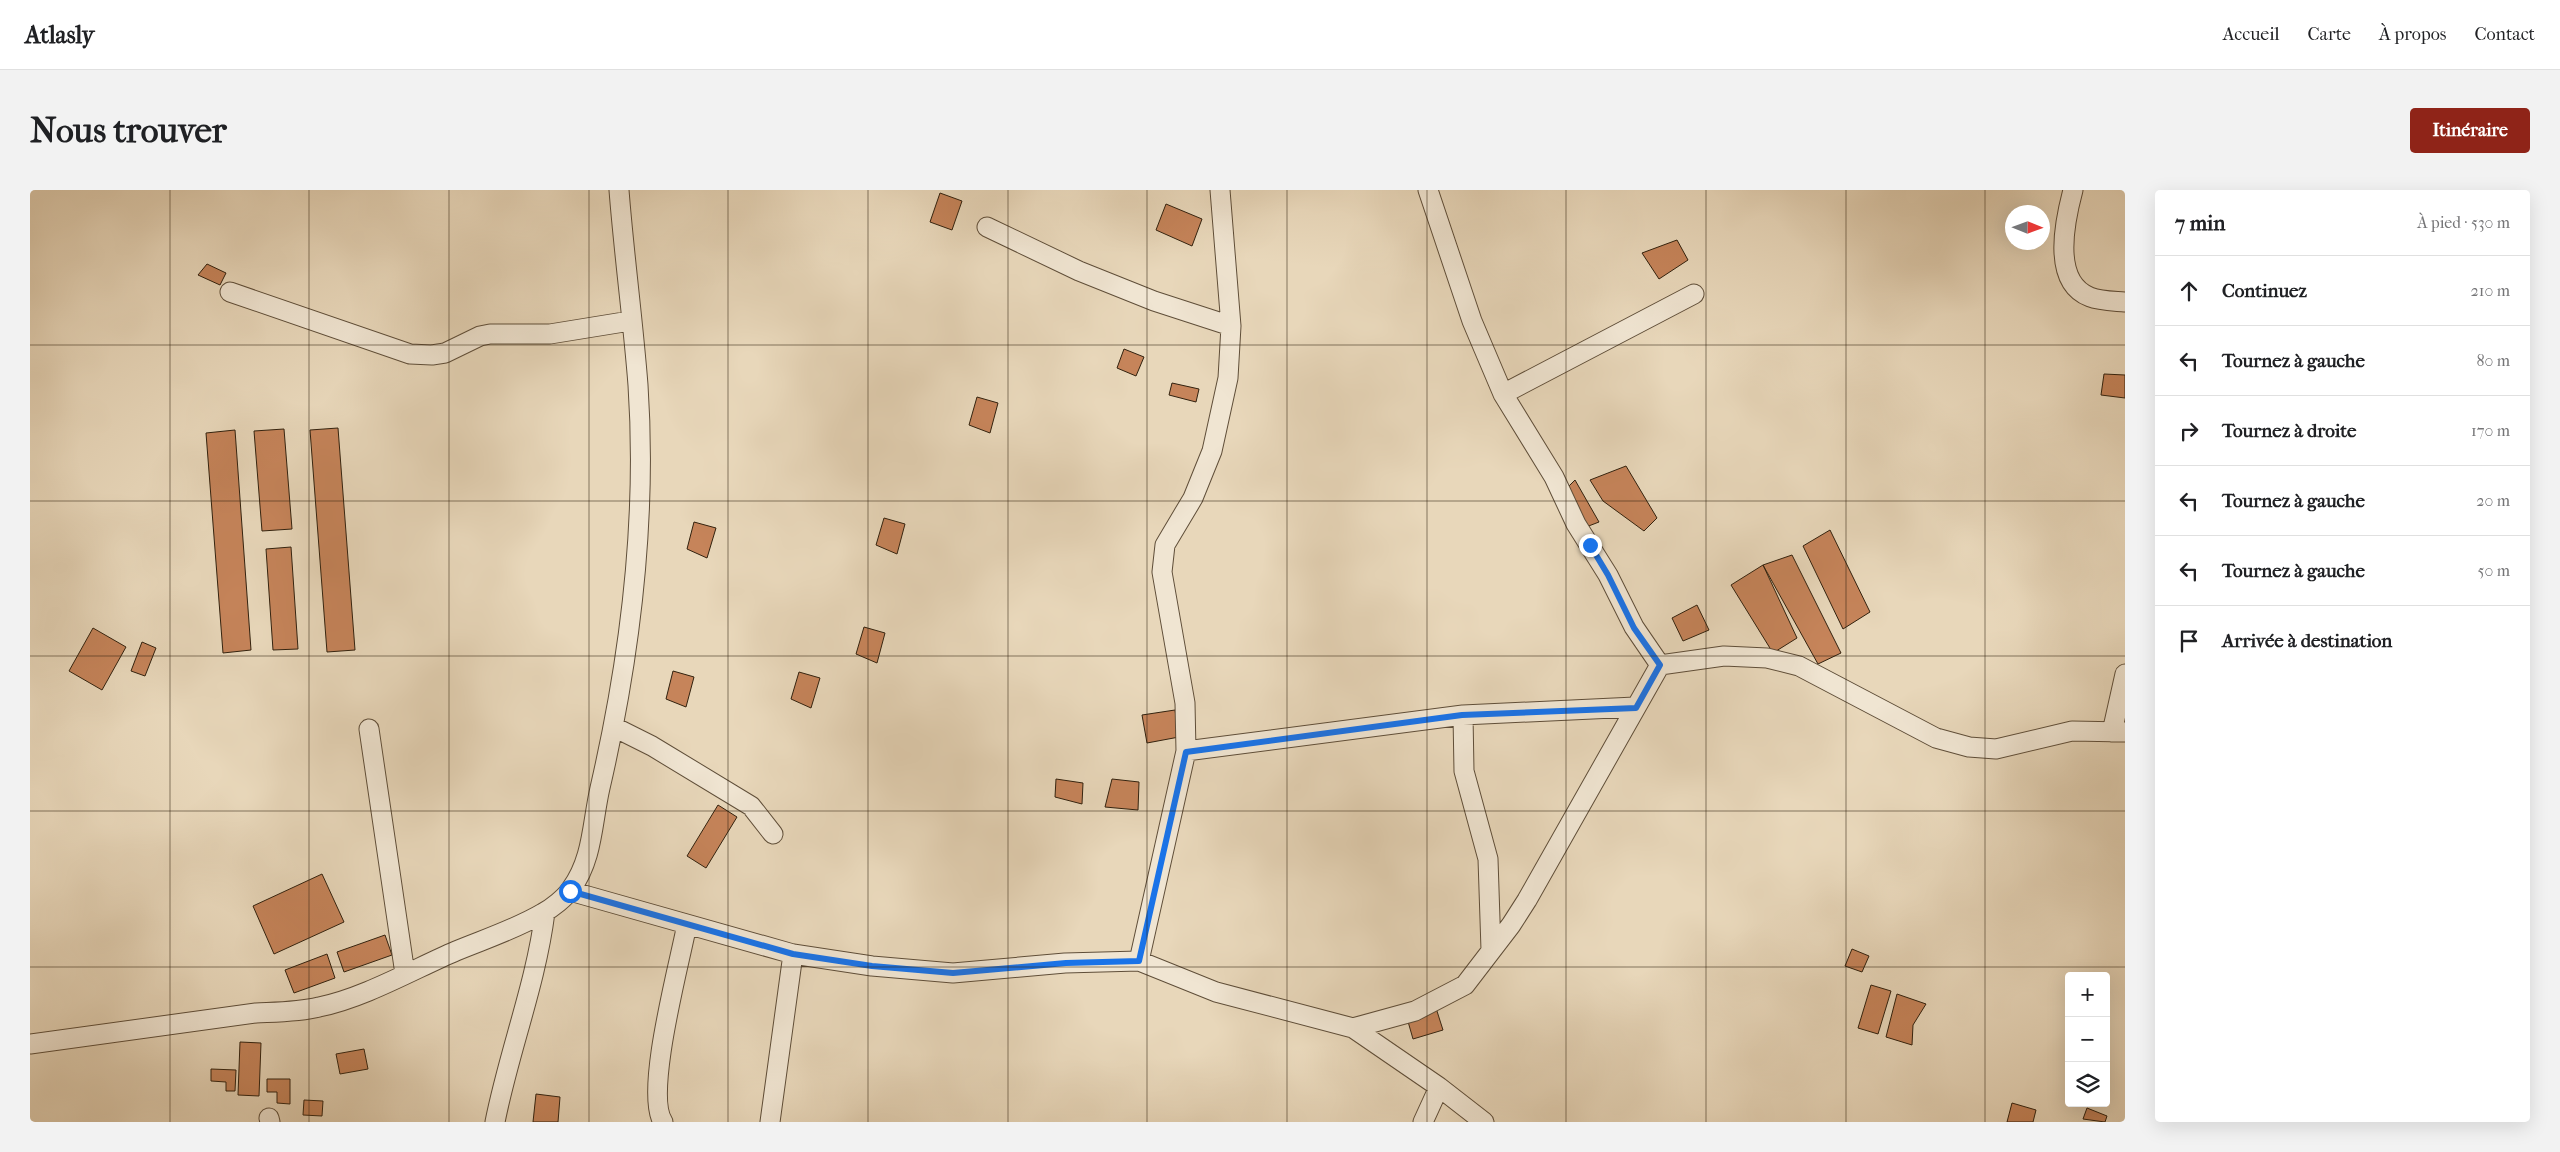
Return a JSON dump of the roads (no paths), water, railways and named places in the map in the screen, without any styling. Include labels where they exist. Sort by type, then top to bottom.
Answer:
[{"type":"street","points":[[30,1044],[247,1014],[322,1007],[405,974],[545,912],[570,891],[583,870],[592,838],[598,793],[614,727],[631,609],[636,538],[639,461],[638,385],[630,321],[619,190]]},
{"type":"street","points":[[1139,961],[1186,752],[1185,703],[1162,572],[1165,545],[1193,498],[1212,451],[1228,378],[1231,326],[1220,190]]},
{"type":"street","points":[[1428,190],[1472,320],[1502,394],[1554,477],[1576,524],[1608,575],[1634,628],[1660,665]]},
{"type":"street","points":[[2073,190],[2063,227],[2065,260],[2073,284],[2089,297],[2125,302]]},
{"type":"street","points":[[987,227],[1079,270],[1154,301],[1231,326]]},
{"type":"street","points":[[230,292],[410,354],[422,355],[444,353],[480,336],[490,334],[550,334],[630,321]]},
{"type":"street","points":[[1502,394],[1694,294]]},
{"type":"street","points":[[1660,665],[1724,656],[1767,658],[1799,666],[1936,738],[1969,747],[1996,749],[2072,731],[2119,732],[2125,674]]},
{"type":"street","points":[[1353,1028],[1416,1011],[1465,985],[1528,900],[1660,665]]},
{"type":"street","points":[[1186,752],[1462,715],[1636,708]]},
{"type":"street","points":[[1462,715],[1464,771],[1488,859],[1491,950]]},
{"type":"street","points":[[614,727],[652,746],[751,806],[773,834]]},
{"type":"street","points":[[369,729],[405,974]]},
{"type":"street","points":[[570,891],[793,954],[872,966],[953,973],[1066,963],[1139,961],[1216,992],[1353,1028],[1440,1087],[1484,1122]]},
{"type":"street","points":[[495,1122],[541,942],[545,912]]},
{"type":"street","points":[[663,1122],[657,1109],[659,1060],[687,924]]},
{"type":"street","points":[[770,1122],[793,954]]},
{"type":"street","points":[[1423,1122],[1440,1087]]}]
